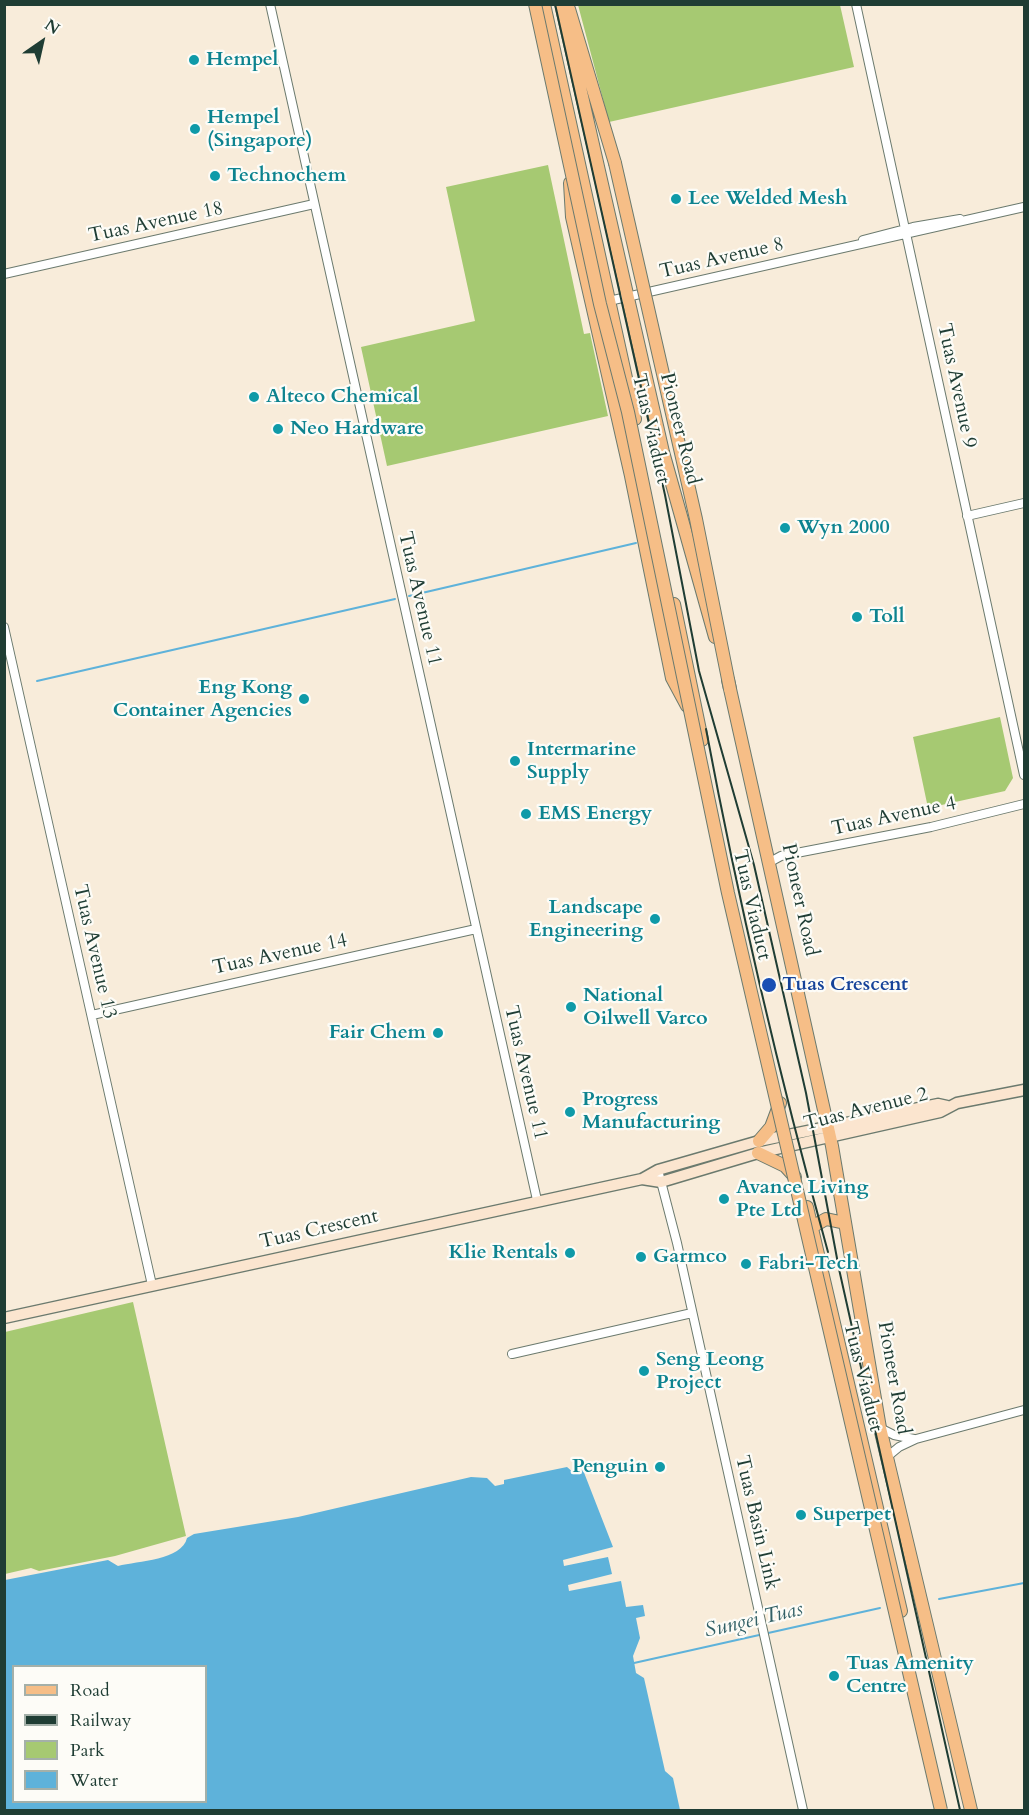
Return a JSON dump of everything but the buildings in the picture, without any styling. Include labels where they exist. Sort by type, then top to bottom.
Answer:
[{"type":"main road","name":"Tuas Viaduct","points":[[535,4],[600,304],[628,412],[689,710],[784,1138],[859,1447],[943,1810]]},
{"type":"main road","name":"Pioneer Road","points":[[544,4],[693,693],[729,876],[780,1101],[864,1445],[943,1810]]},
{"type":"main road","name":"Pioneer Road","points":[[561,4],[663,452],[730,689],[770,862],[828,1132],[880,1428],[971,1810]]},
{"type":"main road","points":[[568,4],[615,163],[696,519],[730,689]]},
{"type":"main road","points":[[568,108],[572,217],[631,476],[672,678],[689,710]]},
{"type":"main road","points":[[780,1101],[771,1127],[759,1147],[801,1182]]},
{"type":"main road","points":[[812,1227],[821,1220],[845,1223]]},
{"type":"street","name":"Tuas Avenue 11","points":[[270,4],[537,1200]]},
{"type":"street","name":"Tuas Avenue 9","points":[[856,4],[1024,775]]},
{"type":"street","name":"Tuas Avenue 18","points":[[4,274],[314,204]]},
{"type":"street","name":"Tuas Avenue 8","points":[[609,301],[905,232],[1024,207]]},
{"type":"street","points":[[967,516],[1024,503]]},
{"type":"street","name":"Tuas Avenue 13","points":[[4,627],[152,1285]]},
{"type":"street","name":"Tuas Avenue 4","points":[[770,862],[781,856],[931,826],[1024,804]]},
{"type":"street","name":"Tuas Avenue 14","points":[[92,1015],[476,929]]},
{"type":"street","name":"Tuas Avenue 2","points":[[828,1132],[938,1104],[948,1106],[1024,1090]]},
{"type":"street","name":"Tuas Crescent","points":[[4,1318],[537,1200],[659,1176],[759,1147],[828,1132]]},
{"type":"street","name":"Tuas Basin Link","points":[[659,1176],[692,1313],[803,1810]]},
{"type":"street","points":[[512,1353],[692,1313]]},
{"type":"street","points":[[887,1457],[899,1446],[916,1439],[1024,1410]]},
{"type":"street","points":[[880,1428],[894,1435],[916,1439]]},
{"type":"green space","points":[[578,5],[840,5],[854,67],[609,122]]},
{"type":"green space","points":[[548,165],[584,334],[590,333],[608,416],[387,466],[361,347],[475,321],[446,187]]},
{"type":"green space","points":[[1000,717],[1013,778],[1005,791],[928,808],[913,737]]},
{"type":"green space","points":[[133,1302],[186,1536],[115,1556],[39,1571],[31,1568],[5,1574],[5,1332]]},
{"type":"water","points":[[567,1467],[574,1473],[583,1470],[613,1547],[563,1560],[564,1566],[608,1557],[612,1574],[568,1585],[569,1591],[621,1581],[626,1607],[643,1605],[645,1616],[636,1618],[640,1638],[633,1656],[636,1673],[644,1678],[665,1771],[673,1778],[680,1810],[5,1810],[5,1580],[108,1560],[118,1566],[158,1558],[177,1551],[187,1538],[194,1534],[298,1517],[471,1477],[487,1478],[495,1486],[504,1484],[504,1480]]},
{"type":"waterway","points":[[409,596],[636,543]]},
{"type":"waterway","points":[[37,681],[395,599]]},
{"type":"waterway","name":"Sungei Tuas","points":[[939,1599],[1024,1583]]},
{"type":"waterway","name":"Sungei Tuas","points":[[634,1663],[880,1608]]},
{"type":"railway","points":[[555,4],[665,495],[699,671],[754,865],[806,1093],[839,1269],[960,1810]]},
{"type":"railway","points":[[706,729],[761,992],[828,1252]]},
{"type":"place","name":"Hempel","points":[[194,60]]},
{"type":"place","name":"Hempel (Singapore)","points":[[195,129]]},
{"type":"place","name":"Technochem","points":[[215,176]]},
{"type":"place","name":"Lee Welded Mesh","points":[[676,199]]},
{"type":"place","name":"Alteco Chemical","points":[[254,397]]},
{"type":"place","name":"Neo Hardware","points":[[278,429]]},
{"type":"place","name":"Wyn 2000","points":[[785,528]]},
{"type":"place","name":"Toll","points":[[857,617]]},
{"type":"place","name":"Eng Kong Container Agencies","points":[[304,699]]},
{"type":"place","name":"Intermarine Supply","points":[[515,761]]},
{"type":"place","name":"EMS Energy","points":[[526,814]]},
{"type":"place","name":"Landscape Engineering","points":[[655,919]]},
{"type":"place","name":"Tuas Crescent","points":[[769,985]]},
{"type":"place","name":"National Oilwell Varco","points":[[571,1007]]},
{"type":"place","name":"Fair Chem","points":[[438,1033]]},
{"type":"place","name":"Progress Manufacturing","points":[[570,1112]]},
{"type":"place","name":"Avance Living Pte Ltd","points":[[724,1199]]},
{"type":"place","name":"Klie Rentals","points":[[570,1253]]},
{"type":"place","name":"Garmco","points":[[641,1257]]},
{"type":"place","name":"Fabri-Tech","points":[[746,1264]]},
{"type":"place","name":"Seng Leong Project","points":[[644,1371]]},
{"type":"place","name":"Penguin","points":[[660,1467]]},
{"type":"place","name":"Superpet","points":[[801,1515]]},
{"type":"place","name":"Tuas Amenity Centre","points":[[834,1676]]}]
